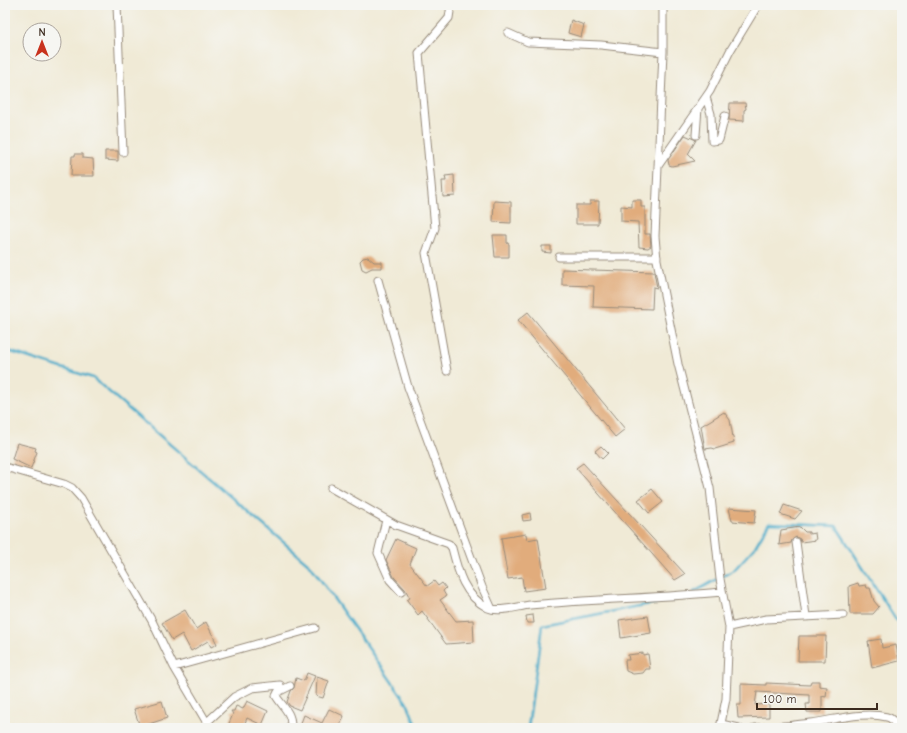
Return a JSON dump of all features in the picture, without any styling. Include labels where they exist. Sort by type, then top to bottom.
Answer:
[{"type":"street","points":[[117,5],[123,152]]},
{"type":"street","points":[[447,371],[426,253],[435,228],[419,53],[449,18],[451,5]]},
{"type":"street","points":[[663,5],[663,52],[655,236],[657,257],[678,364],[710,488],[718,568],[729,627],[726,687],[721,726],[739,728]]},
{"type":"street","points":[[658,166],[706,96],[758,5]]},
{"type":"street","points":[[508,33],[528,42],[601,45],[663,52]]},
{"type":"street","points":[[706,96],[710,114],[712,141],[719,140],[725,116]]},
{"type":"street","points":[[696,134],[698,108]]},
{"type":"street","points":[[559,257],[657,257]]},
{"type":"street","points":[[378,280],[408,387],[482,587],[492,609]]},
{"type":"street","points":[[6,470],[64,484],[72,488],[81,498],[152,621],[174,667],[208,725],[234,697],[252,688],[280,685]]},
{"type":"street","points":[[331,488],[396,525],[449,544],[466,589],[477,600],[492,609],[592,600],[664,597],[721,589]]},
{"type":"street","points":[[386,520],[378,553],[390,580],[401,592]]},
{"type":"street","points":[[796,542],[806,616]]},
{"type":"street","points":[[729,627],[766,619],[843,615]]},
{"type":"street","points":[[174,667],[315,628]]},
{"type":"street","points":[[290,686],[278,692],[276,696],[290,716],[292,721],[290,728]]},
{"type":"street","points":[[755,728],[789,726],[840,717],[865,716],[888,717],[897,728]]},
{"type":"building","points":[[571,20],[584,25],[581,37],[568,33]]},
{"type":"building","points":[[730,103],[745,103],[746,109],[744,110],[744,121],[729,120]]},
{"type":"building","points":[[685,135],[696,140],[688,154],[695,161],[672,166],[669,165],[668,160]]},
{"type":"building","points":[[105,151],[118,151],[118,161],[105,160]]},
{"type":"building","points":[[75,154],[83,154],[83,158],[93,159],[94,176],[71,176],[72,156],[75,156]]},
{"type":"building","points":[[454,175],[455,196],[443,197],[442,181],[446,181],[445,176]]},
{"type":"building","points":[[632,200],[641,200],[641,207],[645,207],[645,234],[650,234],[651,246],[648,248],[639,247],[638,222],[621,221],[621,206],[632,207]]},
{"type":"building","points":[[494,201],[511,202],[511,223],[493,222]]},
{"type":"building","points":[[590,201],[599,201],[598,224],[576,224],[576,205],[590,205]]},
{"type":"building","points":[[493,235],[507,235],[509,257],[495,257]]},
{"type":"building","points":[[542,246],[551,246],[551,253],[542,252]]},
{"type":"building","points":[[368,257],[374,262],[382,262],[382,268],[372,268],[366,271],[362,269],[360,261],[363,258]]},
{"type":"building","points":[[562,269],[654,272],[657,288],[653,287],[652,309],[593,307],[594,286],[562,285]]},
{"type":"building","points":[[528,312],[625,429],[615,437],[518,320]]},
{"type":"building","points":[[724,412],[730,420],[734,443],[715,449],[705,449],[701,426]]},
{"type":"building","points":[[17,443],[36,448],[35,451],[37,452],[31,468],[12,459]]},
{"type":"building","points":[[601,446],[608,453],[602,459],[595,451]]},
{"type":"building","points":[[583,463],[685,574],[675,580],[576,468]]},
{"type":"building","points":[[652,489],[663,502],[649,513],[638,500]]},
{"type":"building","points":[[784,505],[802,511],[795,519],[780,514]]},
{"type":"building","points":[[729,508],[756,510],[754,523],[732,521]]},
{"type":"building","points":[[530,513],[531,520],[523,521],[522,515]]},
{"type":"building","points":[[800,527],[805,532],[809,532],[809,534],[815,533],[816,540],[801,542],[800,539],[796,537],[791,543],[779,545],[781,530]]},
{"type":"building","points":[[526,534],[527,540],[538,538],[546,588],[524,591],[522,577],[508,579],[501,538]]},
{"type":"building","points":[[396,539],[416,548],[410,564],[427,586],[434,581],[438,586],[442,583],[446,588],[443,591],[446,596],[440,600],[456,621],[473,620],[474,642],[446,644],[422,611],[418,615],[407,600],[410,598],[405,589],[394,577],[386,560]]},
{"type":"building","points":[[858,583],[859,586],[866,585],[867,588],[870,588],[874,601],[879,607],[873,614],[850,614],[849,586]]},
{"type":"building","points":[[185,610],[196,629],[206,622],[217,644],[211,647],[208,641],[191,651],[182,634],[172,640],[162,623]]},
{"type":"building","points":[[533,615],[534,623],[527,623],[526,616]]},
{"type":"building","points":[[648,616],[651,633],[621,638],[619,620]]},
{"type":"building","points":[[799,636],[826,636],[825,661],[798,661]]},
{"type":"building","points":[[881,639],[882,648],[896,645],[899,661],[872,668],[868,641]]},
{"type":"building","points":[[643,653],[643,655],[648,654],[650,669],[646,669],[643,673],[633,674],[626,671],[625,660],[629,660],[628,655]]},
{"type":"building","points":[[307,673],[315,676],[300,710],[290,706],[287,702],[291,691],[294,688],[296,678],[304,681]]},
{"type":"building","points":[[317,677],[329,681],[323,698],[316,696]]},
{"type":"building","points":[[811,681],[819,681],[819,686],[827,687],[826,697],[822,696],[822,712],[807,712],[806,704],[809,704],[809,695],[757,692],[755,705],[769,704],[769,717],[738,718],[737,705],[741,705],[741,684],[766,685],[766,683],[810,685]]},
{"type":"building","points":[[162,701],[167,718],[140,727],[134,709]]},
{"type":"building","points":[[247,701],[268,711],[262,725],[247,718],[243,728],[227,728],[233,714],[231,711],[234,711],[236,706],[243,709]]},
{"type":"building","points":[[329,709],[344,716],[339,728],[299,728],[304,715],[322,723]]},
{"type":"waterway","points":[[5,350],[93,378],[311,566],[408,705],[417,728]]},
{"type":"waterway","points":[[694,592],[734,570],[755,547],[769,523],[836,526],[902,629]]},
{"type":"waterway","points":[[528,728],[542,625],[676,599]]}]
